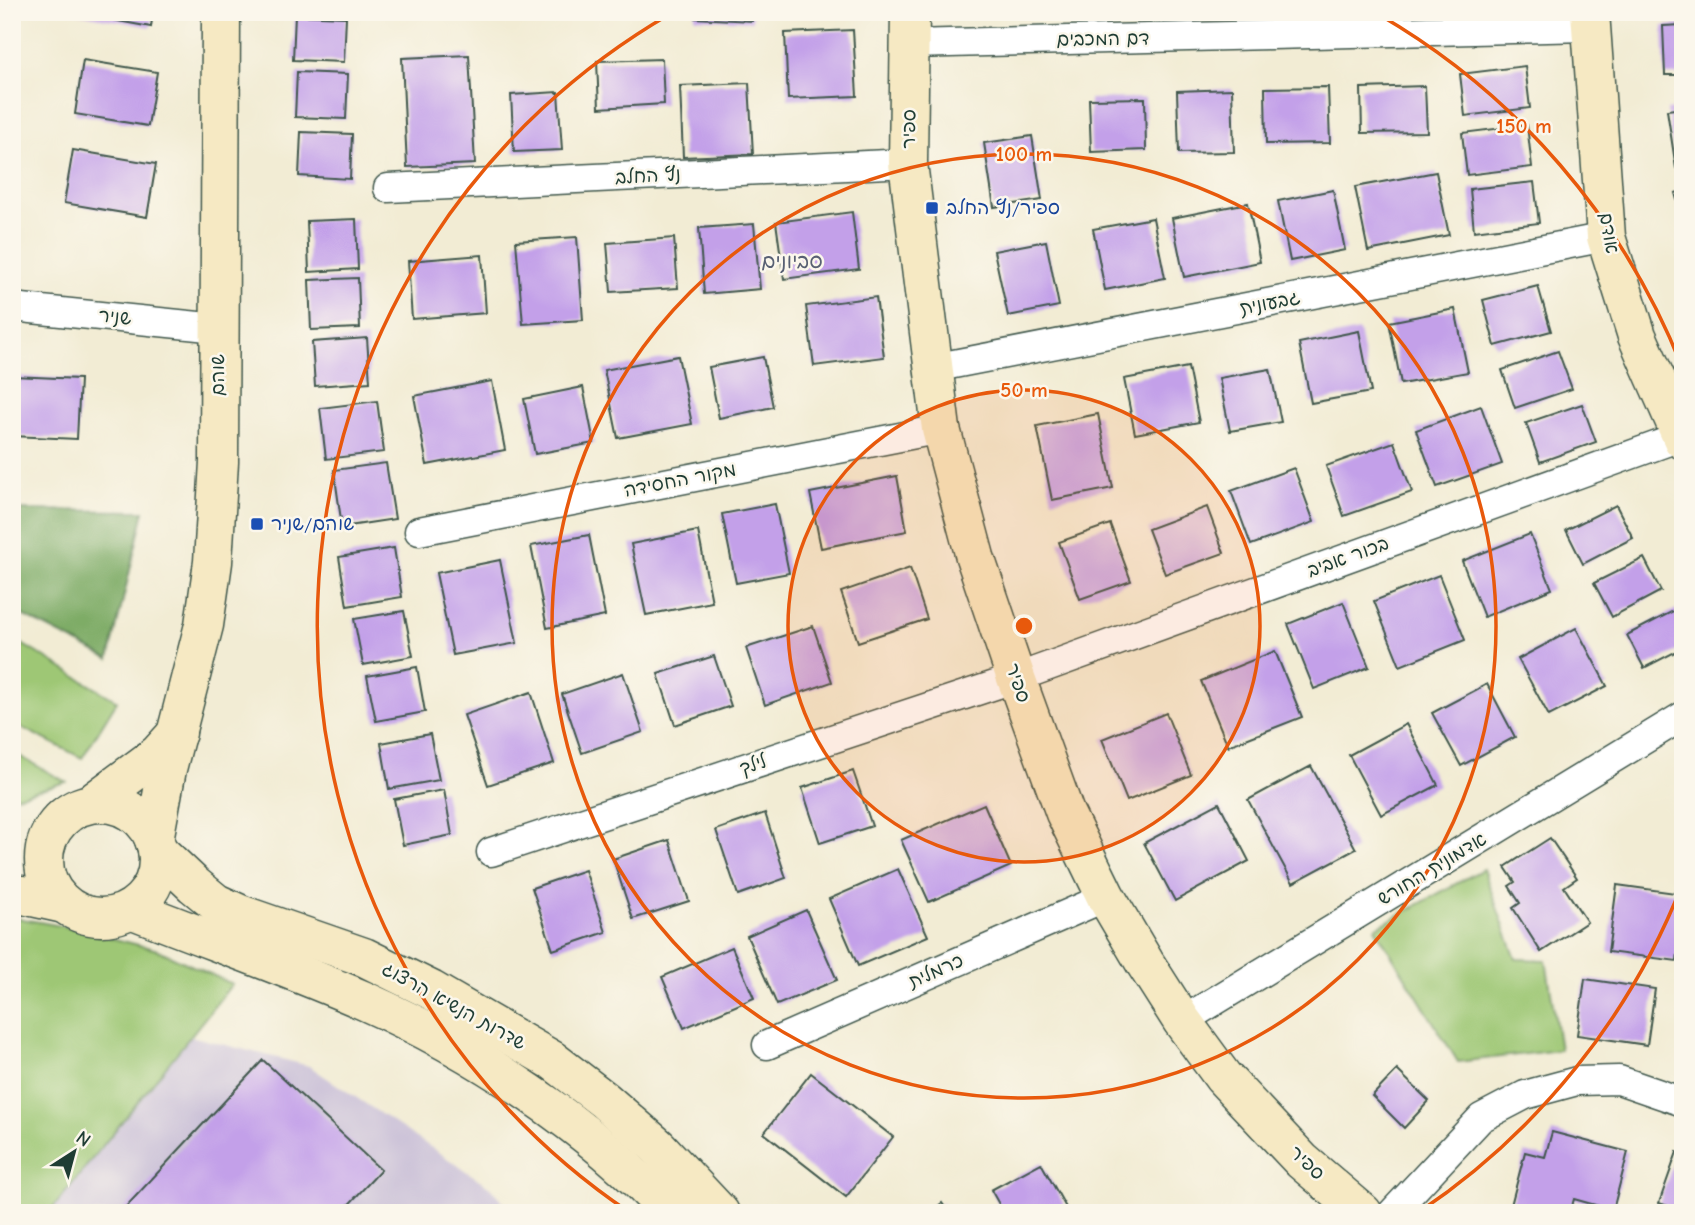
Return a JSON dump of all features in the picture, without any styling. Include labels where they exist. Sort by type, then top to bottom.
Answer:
[{"type":"street","name":"שוהם","points":[[155,845],[167,769],[204,625],[213,562],[219,462],[221,12]]},
{"type":"street","name":"דם המכבים","points":[[911,28],[1590,20]]},
{"type":"street","name":"אודם","points":[[1590,20],[1606,237],[1637,336],[1682,439]]},
{"type":"street","name":"ספיר","points":[[911,28],[908,163],[941,429],[975,556],[1065,813],[1106,897],[1182,1021],[1223,1077],[1302,1161],[1363,1213]]},
{"type":"street","name":"נץ החלב","points":[[388,188],[908,163]]},
{"type":"street","name":"גבעונית","points":[[933,368],[1606,237]]},
{"type":"street","name":"שניר","points":[[12,307],[218,328]]},
{"type":"street","name":"מקור החסידה","points":[[419,531],[941,429]]},
{"type":"street","name":"בכור אביב","points":[[1016,678],[1682,439]]},
{"type":"street","name":"לילך","points":[[491,852],[1016,678]]},
{"type":"street","name":"אדמונית החורש","points":[[1182,1021],[1683,716]]},
{"type":"street","points":[[12,854],[51,831],[68,813],[92,803],[158,754],[177,733]]},
{"type":"street","points":[[12,895],[64,904],[90,916],[104,917],[131,909],[144,897],[153,883],[158,866],[155,845],[147,826],[136,815],[115,805],[92,803]]},
{"type":"street","points":[[51,831],[45,846],[46,878],[53,892],[64,904]]},
{"type":"street","name":"שדרות הנשיא הרצוג","points":[[155,845],[194,886],[216,903],[240,914],[364,957],[431,989],[552,1060],[658,1147],[720,1213]]},
{"type":"street","name":"כרמלית","points":[[767,1045],[1106,897]]},
{"type":"street","name":"שדרות הנשיא הרצוג","points":[[131,909],[365,1001],[468,1056],[579,1128],[617,1160],[670,1213]]},
{"type":"street","points":[[1392,1213],[1481,1118],[1525,1096],[1577,1081],[1619,1080],[1683,1102]]},
{"type":"shaded area","points":[[12,1010],[111,1016],[309,1066],[490,1187],[513,1213],[12,1213]]},
{"type":"green space","points":[[12,510],[144,511],[109,659],[12,610]]},
{"type":"green space","points":[[12,638],[117,701],[82,758],[12,723]]},
{"type":"green space","points":[[12,752],[66,782],[17,796],[12,794]]},
{"type":"green space","points":[[1483,869],[1516,959],[1546,960],[1560,1050],[1458,1062],[1375,928]]},
{"type":"green space","points":[[12,917],[72,928],[158,950],[232,984],[49,1213],[12,1213]]},
{"type":"building","points":[[69,12],[153,12],[151,27]]},
{"type":"building","points":[[479,12],[479,17],[422,14]]},
{"type":"building","points":[[496,12],[558,12],[558,18],[496,15]]},
{"type":"building","points":[[695,12],[752,12],[752,21],[695,18]]},
{"type":"building","points":[[295,15],[346,17],[344,62],[293,60]]},
{"type":"building","points":[[1683,25],[1683,75],[1665,75],[1663,26]]},
{"type":"building","points":[[853,30],[857,96],[788,99],[785,33]]},
{"type":"building","points":[[469,55],[475,164],[407,167],[402,58]]},
{"type":"building","points":[[662,59],[664,104],[599,108],[597,61]]},
{"type":"building","points":[[83,60],[157,72],[148,126],[75,114]]},
{"type":"building","points":[[1525,66],[1530,108],[1465,116],[1460,74]]},
{"type":"building","points":[[297,72],[348,74],[346,119],[295,117]]},
{"type":"building","points":[[749,83],[753,154],[683,157],[680,86]]},
{"type":"building","points":[[1425,86],[1427,132],[1362,133],[1361,88]]},
{"type":"building","points":[[1328,87],[1330,143],[1266,144],[1265,88]]},
{"type":"building","points":[[1232,89],[1234,152],[1179,153],[1177,91]]},
{"type":"building","points":[[558,92],[562,150],[514,152],[511,95]]},
{"type":"building","points":[[1145,98],[1146,150],[1091,152],[1089,99]]},
{"type":"building","points":[[1683,108],[1683,167],[1676,168],[1667,110]]},
{"type":"building","points":[[1527,125],[1532,167],[1467,175],[1462,133]]},
{"type":"building","points":[[301,132],[352,134],[350,179],[299,176]]},
{"type":"building","points":[[1032,136],[1042,200],[994,207],[984,143]]},
{"type":"building","points":[[73,150],[156,164],[147,217],[64,203]]},
{"type":"building","points":[[1436,172],[1449,235],[1368,251],[1355,187]]},
{"type":"building","points":[[1534,182],[1539,223],[1474,231],[1470,189]]},
{"type":"building","points":[[1333,190],[1345,250],[1290,261],[1278,201]]},
{"type":"building","points":[[1683,191],[1683,217],[1682,217],[1675,193]]},
{"type":"building","points":[[1248,203],[1260,262],[1184,277],[1172,218]]},
{"type":"building","points":[[852,212],[859,269],[784,279],[776,222]]},
{"type":"building","points":[[1153,218],[1165,278],[1105,290],[1093,229]]},
{"type":"building","points":[[356,219],[358,269],[309,272],[307,221]]},
{"type":"building","points":[[754,224],[760,289],[704,294],[699,228]]},
{"type":"building","points":[[577,237],[583,320],[523,324],[516,241]]},
{"type":"building","points":[[674,238],[678,288],[611,292],[607,243]]},
{"type":"building","points":[[1046,241],[1059,306],[1008,316],[994,251]]},
{"type":"building","points":[[482,255],[486,313],[412,319],[408,261]]},
{"type":"building","points":[[358,278],[360,328],[311,330],[309,280]]},
{"type":"building","points":[[1538,286],[1551,331],[1495,346],[1483,300]]},
{"type":"building","points":[[876,297],[884,357],[814,366],[806,306]]},
{"type":"building","points":[[1455,309],[1468,372],[1401,384],[1389,322]]},
{"type":"building","points":[[1359,331],[1371,392],[1311,403],[1299,343]]},
{"type":"building","points":[[367,338],[370,382],[315,386],[312,342]]},
{"type":"building","points":[[1558,351],[1572,389],[1515,408],[1502,370]]},
{"type":"building","points":[[678,356],[692,424],[618,438],[604,370]]},
{"type":"building","points":[[763,357],[773,407],[719,418],[709,367]]},
{"type":"building","points":[[1188,367],[1199,422],[1135,434],[1124,379]]},
{"type":"building","points":[[1270,369],[1281,422],[1230,431],[1219,378]]},
{"type":"building","points":[[12,376],[80,379],[77,439],[12,436]]},
{"type":"building","points":[[492,381],[505,450],[427,465],[414,396]]},
{"type":"building","points":[[583,387],[594,443],[535,454],[524,399]]},
{"type":"building","points":[[377,401],[384,452],[326,459],[320,408]]},
{"type":"building","points":[[1582,404],[1596,442],[1540,462],[1526,423]]},
{"type":"building","points":[[1481,406],[1502,464],[1437,487],[1416,430]]},
{"type":"building","points":[[1098,414],[1113,488],[1052,500],[1037,426]]},
{"type":"building","points":[[1394,442],[1412,492],[1344,516],[1326,466]]},
{"type":"building","points":[[386,463],[395,519],[342,527],[334,470]]},
{"type":"building","points":[[1294,468],[1314,522],[1251,545],[1231,491]]},
{"type":"building","points":[[897,476],[907,531],[821,548],[810,493]]},
{"type":"building","points":[[775,504],[789,573],[736,583],[722,514]]},
{"type":"building","points":[[1616,505],[1633,538],[1583,564],[1566,530]]},
{"type":"building","points":[[1207,507],[1224,553],[1165,574],[1148,529]]},
{"type":"building","points":[[1110,524],[1131,581],[1080,599],[1059,542]]},
{"type":"building","points":[[698,531],[712,602],[646,615],[631,544]]},
{"type":"building","points":[[1530,534],[1552,589],[1484,617],[1462,561]]},
{"type":"building","points":[[589,535],[605,616],[547,628],[531,546]]},
{"type":"building","points":[[394,548],[402,597],[347,606],[339,557]]},
{"type":"building","points":[[1644,558],[1661,591],[1612,617],[1594,583]]},
{"type":"building","points":[[500,560],[517,643],[453,655],[436,573]]},
{"type":"building","points":[[910,568],[927,619],[858,642],[841,592]]},
{"type":"building","points":[[1439,575],[1465,640],[1400,666],[1374,601]]},
{"type":"building","points":[[1343,602],[1369,667],[1314,689],[1288,624]]},
{"type":"building","points":[[1677,609],[1683,621],[1683,648],[1644,668],[1627,635]]},
{"type":"building","points":[[404,611],[413,656],[363,665],[354,619]]},
{"type":"building","points":[[813,626],[832,682],[765,705],[746,648]]},
{"type":"building","points":[[1576,628],[1607,686],[1549,716],[1518,659]]},
{"type":"building","points":[[1275,651],[1302,717],[1228,746],[1201,681]]},
{"type":"building","points":[[714,656],[731,706],[675,725],[658,674]]},
{"type":"building","points":[[417,667],[425,712],[376,721],[367,676]]},
{"type":"building","points":[[623,673],[643,732],[582,753],[562,694]]},
{"type":"building","points":[[1487,684],[1515,737],[1461,766],[1432,713]]},
{"type":"building","points":[[531,692],[554,763],[488,785],[464,715]]},
{"type":"building","points":[[1166,713],[1191,775],[1127,801],[1102,739]]},
{"type":"building","points":[[1406,724],[1438,785],[1381,815],[1349,755]]},
{"type":"building","points":[[430,734],[439,780],[389,789],[381,743]]},
{"type":"building","points":[[1311,766],[1356,849],[1293,883],[1248,800]]},
{"type":"building","points":[[853,771],[872,826],[820,843],[802,788]]},
{"type":"building","points":[[444,790],[452,835],[403,845],[394,799]]},
{"type":"building","points":[[1219,803],[1249,861],[1175,901],[1144,843]]},
{"type":"building","points":[[984,804],[1011,866],[929,902],[901,840]]},
{"type":"building","points":[[765,813],[786,878],[738,895],[716,830]]},
{"type":"building","points":[[1550,838],[1577,878],[1564,887],[1587,922],[1541,952],[1513,908],[1520,903],[1509,886],[1515,882],[1505,867]]},
{"type":"building","points":[[669,840],[689,901],[633,919],[613,859]]},
{"type":"building","points":[[898,869],[928,936],[858,966],[829,899]]},
{"type":"building","points":[[585,870],[606,932],[553,950],[532,888]]},
{"type":"building","points":[[1617,885],[1683,894],[1677,961],[1608,952]]},
{"type":"building","points":[[806,910],[837,980],[777,1005],[747,936]]},
{"type":"building","points":[[732,947],[754,998],[684,1028],[662,977]]},
{"type":"building","points":[[1585,979],[1655,989],[1647,1045],[1577,1035]]},
{"type":"building","points":[[263,1060],[381,1170],[341,1213],[120,1213]]},
{"type":"building","points":[[1397,1070],[1429,1101],[1404,1128],[1372,1096]]},
{"type":"building","points":[[811,1073],[893,1137],[846,1197],[764,1133]]},
{"type":"building","points":[[1552,1132],[1628,1152],[1613,1210],[1574,1199],[1570,1213],[1509,1213],[1525,1152],[1545,1157]]},
{"type":"building","points":[[1677,1152],[1683,1154],[1683,1211],[1659,1203]]},
{"type":"building","points":[[1041,1163],[1069,1213],[1004,1213],[991,1190]]},
{"type":"building","points":[[942,1203],[949,1213],[929,1213]]},
{"type":"place","name":"ספיר/נץ החלב","points":[[932,208]]},
{"type":"place","name":"שוהם/שניר","points":[[257,524]]},
{"type":"district","name":"סביונים","points":[[792,261]]}]
